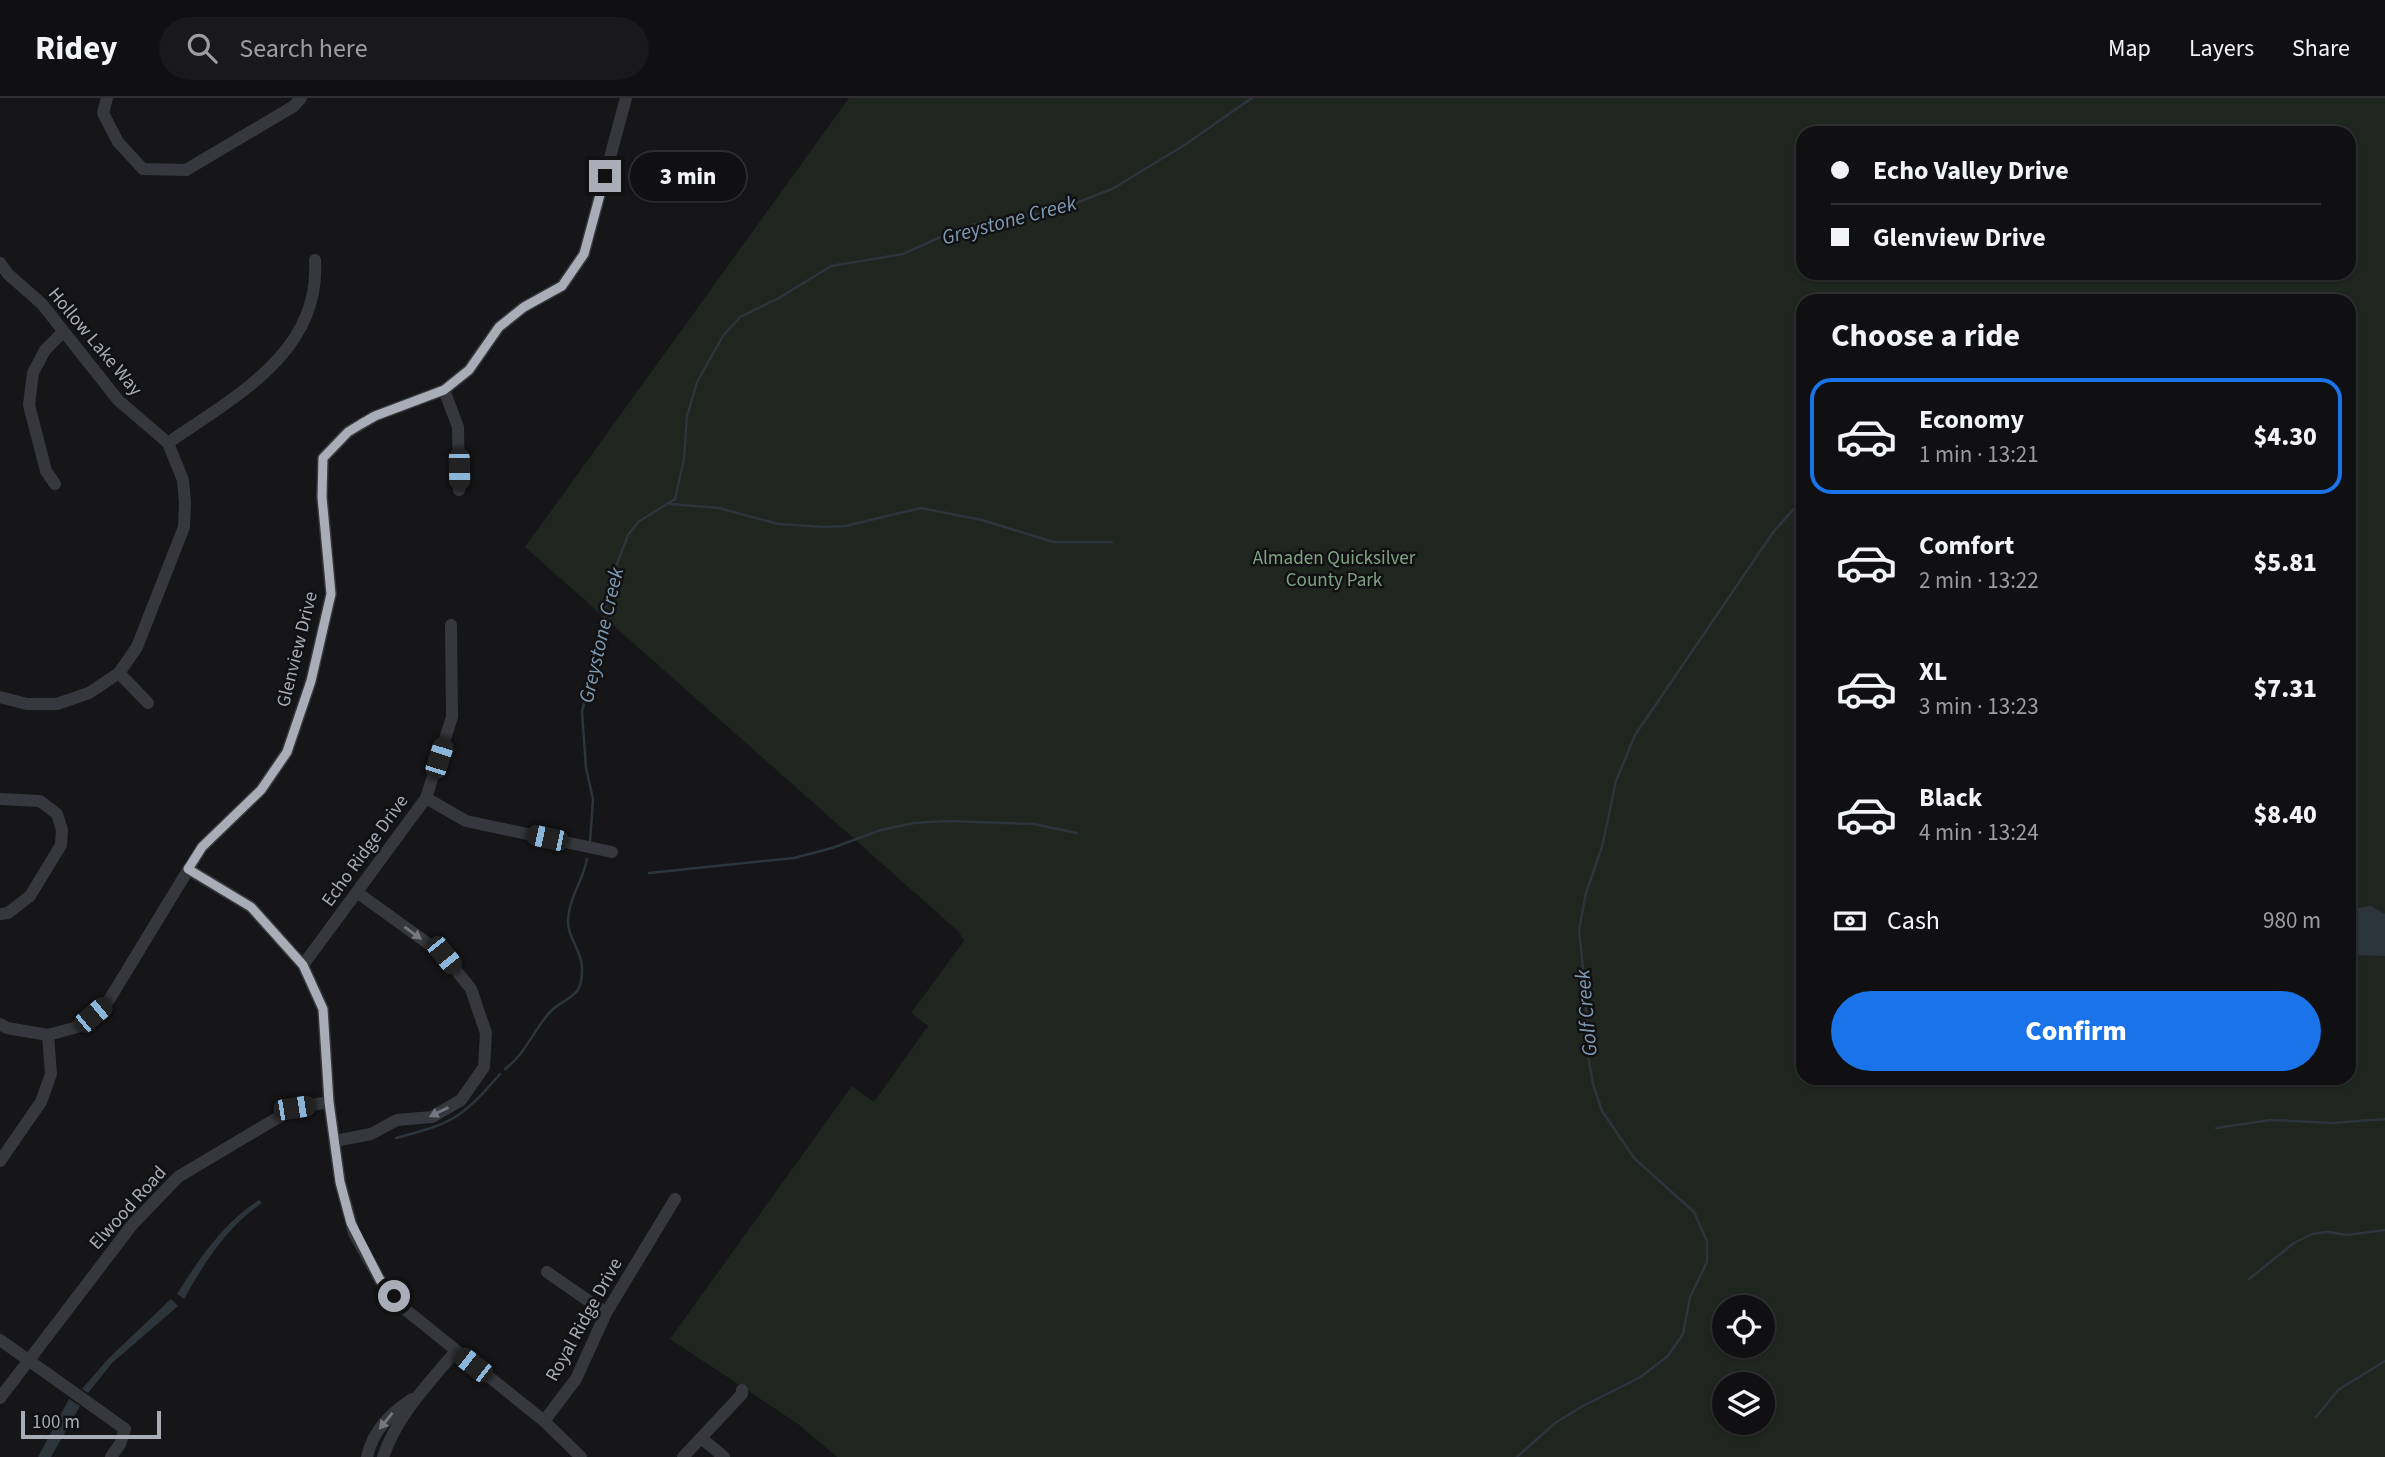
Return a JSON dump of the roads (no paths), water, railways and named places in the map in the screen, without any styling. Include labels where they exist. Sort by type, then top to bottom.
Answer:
[{"type":"street","points":[[107,98],[103,113],[108,123],[118,142],[143,169],[186,170],[294,106],[301,98]]},
{"type":"street","name":"Glenview Drive","points":[[0,1024],[7,1028],[48,1035],[81,1026],[106,1005],[202,847],[261,790],[287,752],[311,681],[331,594],[322,497],[323,458],[348,432],[366,421],[444,390],[469,370],[499,327],[524,307],[562,286],[584,254],[626,98]]},
{"type":"street","points":[[168,443],[263,377],[292,342],[309,310],[316,282],[315,260]]},
{"type":"street","name":"Hollow Lake Way","points":[[0,264],[43,304],[118,400],[168,443],[183,480],[184,527],[136,647],[119,673],[89,693],[57,704],[27,704],[0,696]]},
{"type":"street","points":[[55,484],[46,471],[29,405],[33,373],[46,349],[63,332]]},
{"type":"street","points":[[444,390],[458,427],[459,491]]},
{"type":"street","name":"Echo Ridge Drive","points":[[303,965],[426,798],[452,717],[451,625]]},
{"type":"street","points":[[119,673],[148,703]]},
{"type":"street","points":[[426,798],[466,821],[612,852]]},
{"type":"street","points":[[0,799],[40,801],[57,814],[62,830],[61,845],[30,896],[8,913],[0,914]]},
{"type":"street","points":[[188,869],[251,907],[303,965],[323,1009],[329,1102],[340,1182],[351,1223],[380,1280],[406,1310],[544,1421],[581,1457]]},
{"type":"street","points":[[335,1141],[371,1134],[397,1120],[432,1117],[461,1100],[484,1067],[486,1033],[471,989],[444,955],[358,892]]},
{"type":"street","points":[[0,1161],[41,1102],[51,1073],[48,1035]]},
{"type":"street","name":"Elwood Road","points":[[0,1398],[132,1224],[178,1177],[294,1108],[329,1102]]},
{"type":"street","name":"Royal Ridge Drive","points":[[544,1421],[576,1379],[606,1313],[675,1199]]},
{"type":"street","points":[[548,1272],[606,1313]]},
{"type":"street","points":[[0,1340],[125,1429],[120,1444],[111,1457]]},
{"type":"street","points":[[383,1457],[390,1437],[418,1395],[455,1352]]},
{"type":"street","points":[[683,1457],[742,1394],[742,1390]]},
{"type":"street","points":[[367,1457],[371,1441],[389,1414],[418,1395]]},
{"type":"street","points":[[701,1438],[724,1457]]},
{"type":"waterway","name":"Greystone Creek","points":[[590,842],[593,799],[586,768],[582,712],[608,587],[628,535],[638,522],[675,499],[684,459],[687,416],[697,382],[723,336],[740,317],[779,298],[831,266],[903,254],[958,229],[986,221],[1053,212],[1112,189],[1183,146],[1252,98]]},
{"type":"waterway","points":[[670,504],[719,508],[778,524],[824,527],[845,526],[921,508],[982,520],[1053,542],[1112,542]]},
{"type":"waterway","name":"Golf Creek","points":[[1517,1457],[1555,1423],[1639,1378],[1668,1356],[1683,1334],[1690,1297],[1707,1262],[1707,1241],[1694,1212],[1634,1158],[1602,1111],[1588,1056],[1579,930],[1586,893],[1602,847],[1616,781],[1635,735],[1774,531],[1796,507]]},
{"type":"waterway","points":[[649,873],[794,858],[832,848],[881,830],[914,823],[946,821],[1033,824],[1077,833]]},
{"type":"waterway","name":"Greystone Creek","points":[[505,1069],[519,1056],[552,1010],[572,996],[579,987],[582,964],[568,927],[568,920],[587,859]]},
{"type":"waterway","name":"Greystone Creek","points":[[396,1138],[431,1128],[455,1117],[475,1101],[500,1074]]},
{"type":"waterway","points":[[2216,1128],[2271,1120],[2332,1123],[2385,1119]]},
{"type":"waterway","points":[[2249,1279],[2294,1243],[2312,1234],[2328,1232],[2347,1235],[2385,1230]]},
{"type":"waterway","points":[[2316,1417],[2338,1390],[2385,1361]]},
{"type":"park label","name":"Almaden Quicksilver County Park","points":[[1334,568]]}]
